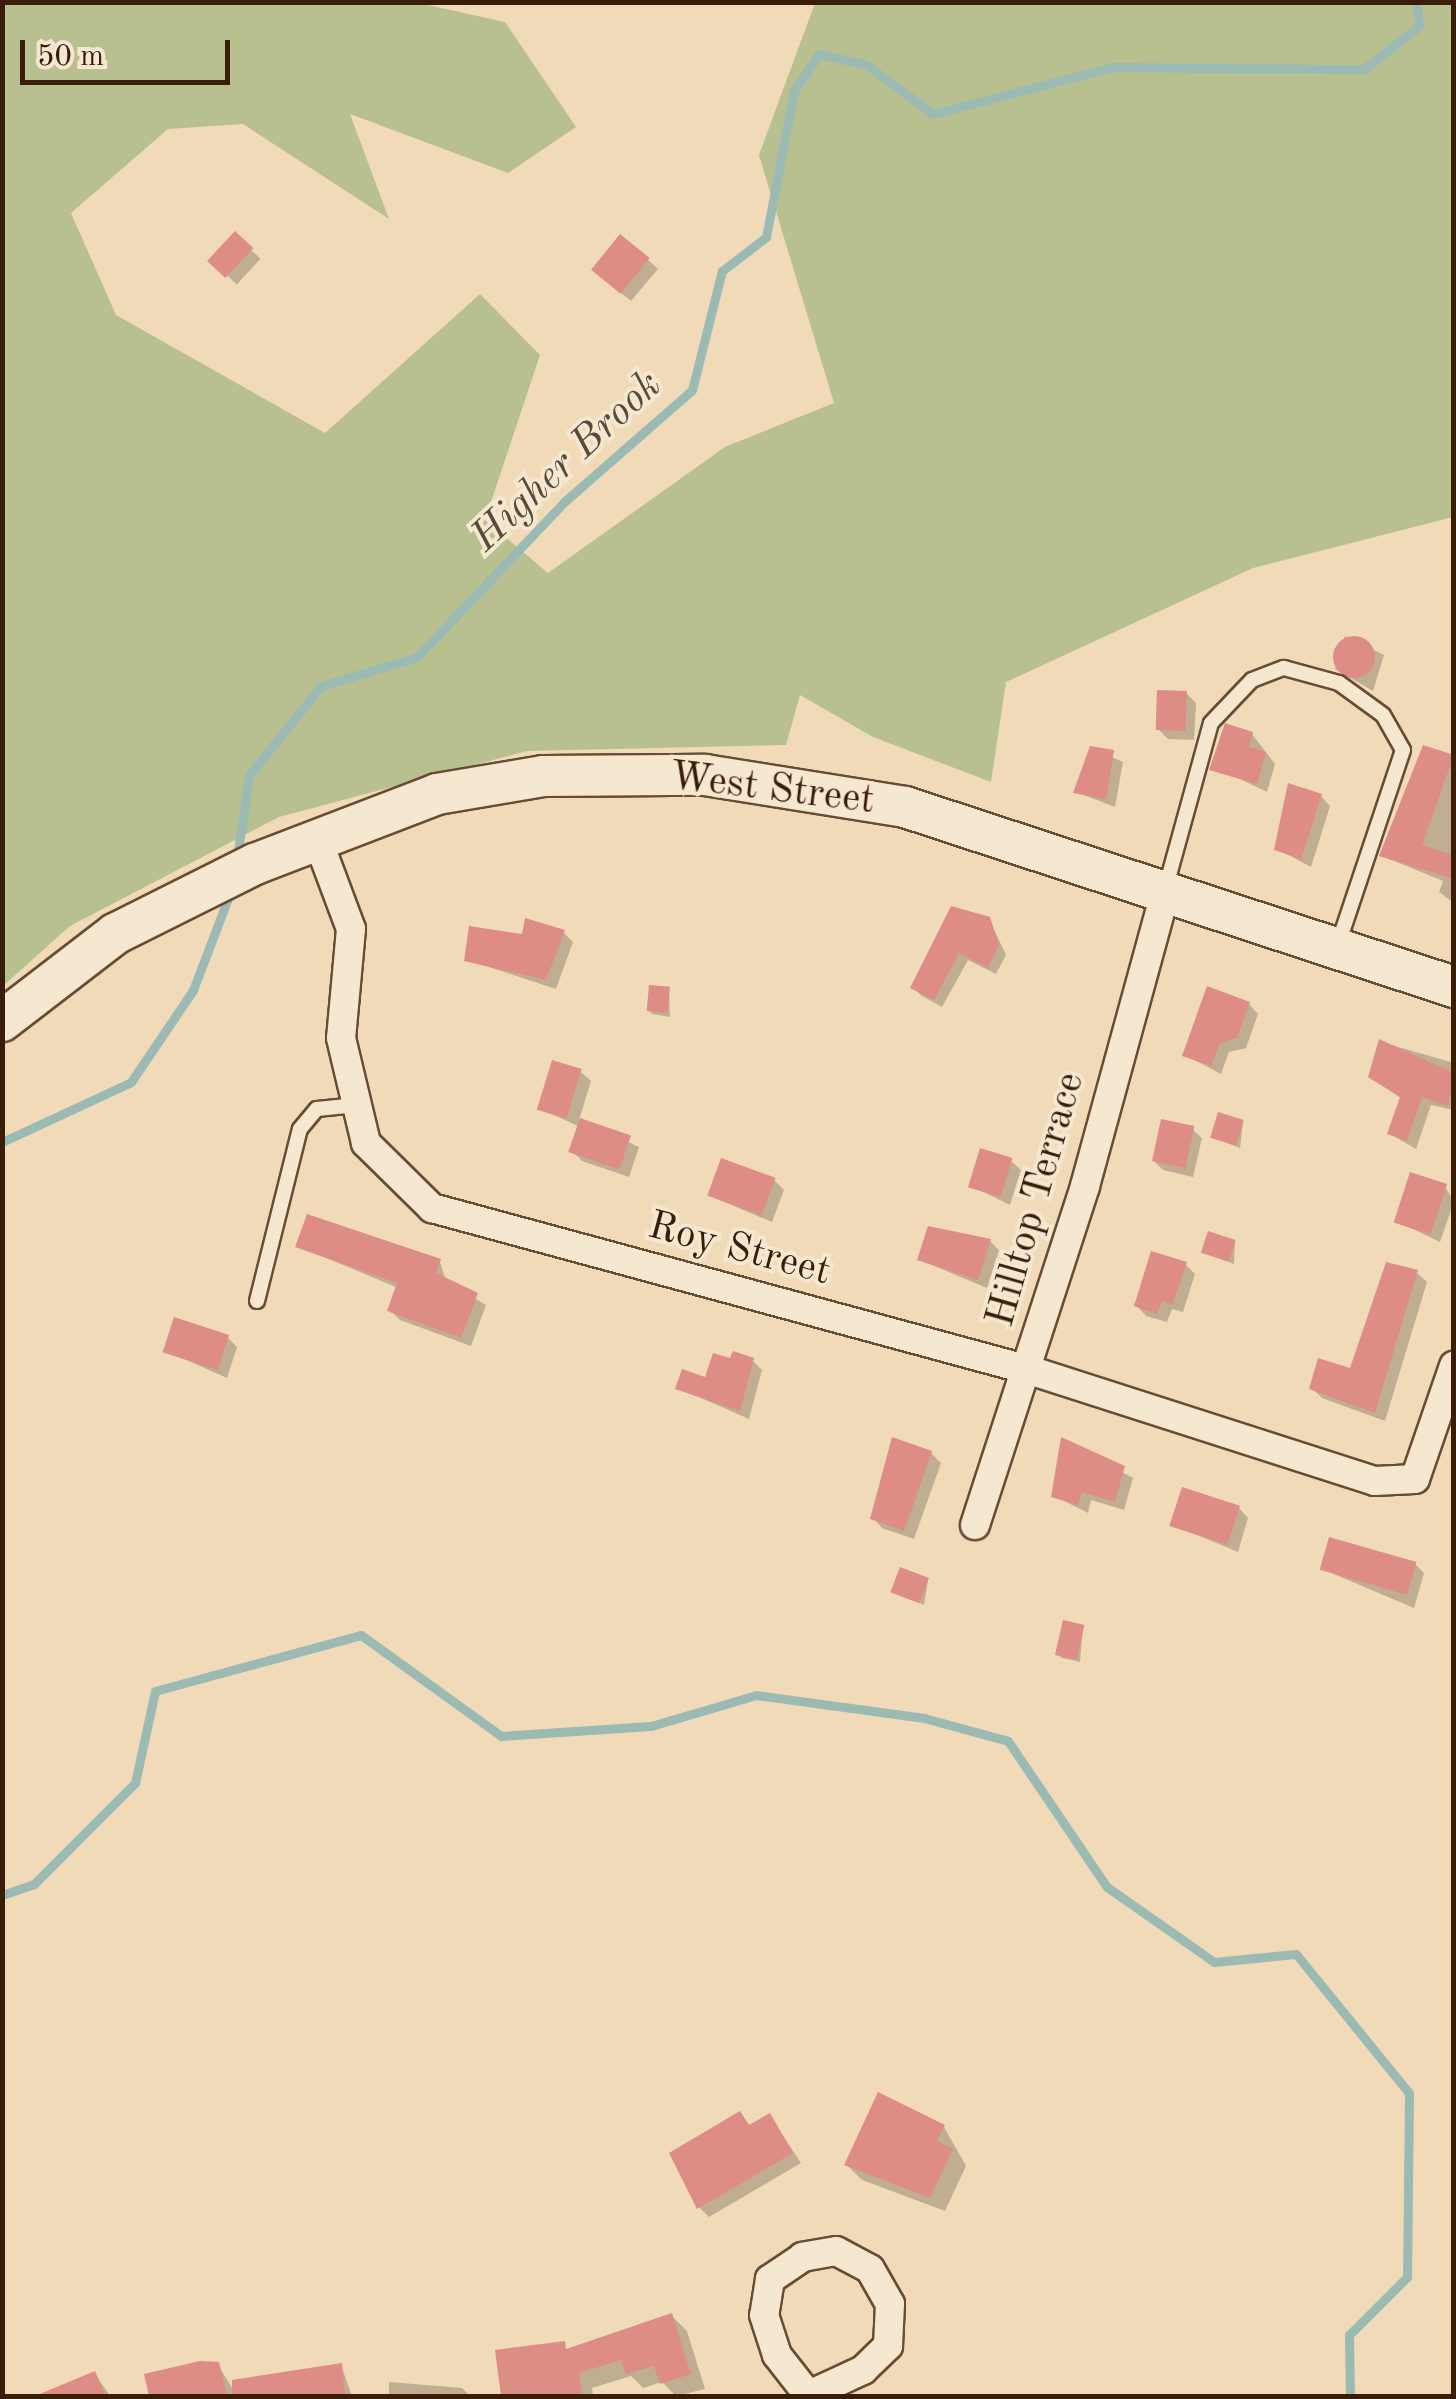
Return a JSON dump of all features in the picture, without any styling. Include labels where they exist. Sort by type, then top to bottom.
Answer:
[{"type":"main road","name":"West Street","points":[[2,1022],[114,934],[255,864],[317,838],[454,791],[543,776],[705,775],[905,807],[1454,987]]},
{"type":"street","name":"Roy Street","points":[[317,838],[351,929],[341,1038],[366,1143],[432,1208],[1029,1370],[1375,1481],[1414,1479],[1454,1366]]},
{"type":"street","name":"Hilltop Terrace","points":[[975,1525],[1029,1370],[1165,893]]},
{"type":"street","points":[[836,2251],[870,2269],[890,2304],[888,2346],[862,2370],[808,2396],[777,2355],[764,2316],[770,2279],[802,2257],[836,2251]]},
{"type":"lane","points":[[1165,893],[1211,723],[1252,680],[1284,668],[1339,683],[1383,716],[1403,750],[1336,949]]},
{"type":"lane","points":[[257,1302],[300,1129],[317,1110],[357,1105]]},
{"type":"green space","points":[[414,2],[505,22],[576,127],[508,173],[350,114],[389,219],[243,124],[168,129],[71,213],[116,315],[325,433],[480,294],[540,355],[485,520],[548,573],[725,447],[834,403],[759,155],[815,3],[1453,3],[1453,517],[1253,568],[1006,682],[991,782],[873,737],[800,695],[786,745],[527,751],[279,817],[70,926],[3,986],[3,3]]},
{"type":"building","points":[[235,231],[253,248],[225,278],[207,261]]},
{"type":"building","points":[[620,234],[650,258],[621,294],[591,270]]},
{"type":"building","points":[[1354,636],[1369,642],[1375,657],[1369,672],[1354,678],[1339,672],[1333,657],[1339,642]]},
{"type":"building","points":[[1157,690],[1187,691],[1186,731],[1156,730]]},
{"type":"building","points":[[1225,723],[1253,732],[1249,747],[1266,752],[1257,784],[1209,770]]},
{"type":"building","points":[[1423,745],[1454,755],[1422,845],[1454,855],[1454,879],[1379,856]]},
{"type":"building","points":[[1090,746],[1114,750],[1106,799],[1073,793]]},
{"type":"building","points":[[1288,783],[1322,794],[1301,859],[1274,850]]},
{"type":"building","points":[[951,906],[990,917],[999,945],[988,968],[959,953],[934,1000],[910,988]]},
{"type":"building","points":[[525,918],[565,930],[546,980],[464,961],[469,926],[522,934]]},
{"type":"building","points":[[649,985],[670,987],[668,1013],[647,1011]]},
{"type":"building","points":[[1207,986],[1250,1002],[1237,1038],[1220,1043],[1211,1066],[1182,1056]]},
{"type":"building","points":[[1379,1039],[1454,1073],[1448,1106],[1422,1097],[1407,1141],[1387,1134],[1400,1097],[1368,1077]]},
{"type":"building","points":[[552,1060],[582,1069],[566,1119],[537,1110]]},
{"type":"building","points":[[1218,1112],[1244,1120],[1236,1146],[1210,1138]]},
{"type":"building","points":[[580,1118],[631,1136],[619,1170],[568,1152]]},
{"type":"building","points":[[1161,1119],[1194,1126],[1185,1168],[1152,1161]]},
{"type":"building","points":[[980,1148],[1013,1158],[1001,1197],[968,1187]]},
{"type":"building","points":[[721,1158],[776,1178],[762,1215],[707,1196]]},
{"type":"building","points":[[1410,1172],[1447,1184],[1431,1234],[1394,1222]]},
{"type":"building","points":[[307,1214],[441,1259],[436,1273],[478,1293],[461,1338],[387,1311],[397,1283],[295,1247]]},
{"type":"building","points":[[928,1226],[991,1239],[978,1280],[917,1260]]},
{"type":"building","points":[[1208,1231],[1236,1240],[1228,1262],[1201,1253]]},
{"type":"building","points":[[1151,1251],[1187,1262],[1173,1304],[1162,1301],[1157,1314],[1134,1306]]},
{"type":"building","points":[[1386,1262],[1418,1270],[1375,1413],[1309,1389],[1318,1358],[1350,1368]]},
{"type":"building","points":[[174,1317],[229,1335],[218,1370],[163,1352]]},
{"type":"building","points":[[733,1351],[754,1358],[740,1411],[675,1389],[682,1369],[705,1377],[713,1353],[730,1358]]},
{"type":"building","points":[[892,1437],[932,1451],[904,1531],[870,1519]]},
{"type":"building","points":[[1061,1437],[1125,1466],[1115,1502],[1082,1492],[1078,1505],[1051,1497]]},
{"type":"building","points":[[1182,1487],[1240,1506],[1227,1545],[1169,1526]]},
{"type":"building","points":[[1329,1537],[1416,1562],[1407,1595],[1320,1570]]},
{"type":"building","points":[[900,1567],[929,1578],[919,1603],[890,1592]]},
{"type":"building","points":[[1063,1620],[1084,1625],[1076,1660],[1055,1655]]},
{"type":"building","points":[[878,2092],[945,2125],[937,2141],[953,2149],[930,2198],[844,2165]]},
{"type":"building","points":[[740,2111],[749,2125],[770,2113],[793,2153],[697,2209],[669,2153]]},
{"type":"building","points":[[672,2313],[691,2374],[660,2384],[654,2366],[626,2374],[621,2360],[579,2373],[582,2396],[501,2396],[495,2350],[565,2341],[566,2349]]},
{"type":"building","points":[[200,2361],[219,2362],[227,2396],[149,2396],[144,2374]]},
{"type":"building","points":[[342,2363],[345,2396],[232,2396],[232,2380]]},
{"type":"building","points":[[95,2371],[106,2396],[35,2396]]},
{"type":"waterway","name":"Higher Brook","points":[[237,858],[249,775],[321,686],[417,657],[564,502],[692,390],[722,271],[766,237],[794,91],[819,54],[867,65],[933,114],[1112,67],[1364,69],[1419,26],[1417,2]]},
{"type":"waterway","name":"Higher Brook","points":[[2,1142],[131,1082],[193,990],[232,888]]},
{"type":"waterway","name":"Higher Brook","points":[[2,1895],[34,1884],[135,1783],[155,1691],[361,1635],[501,1736],[651,1726],[756,1695],[924,1718],[1008,1741],[1107,1887],[1214,1962],[1296,1954],[1409,2093],[1407,2277],[1349,2335],[1350,2396]]}]
